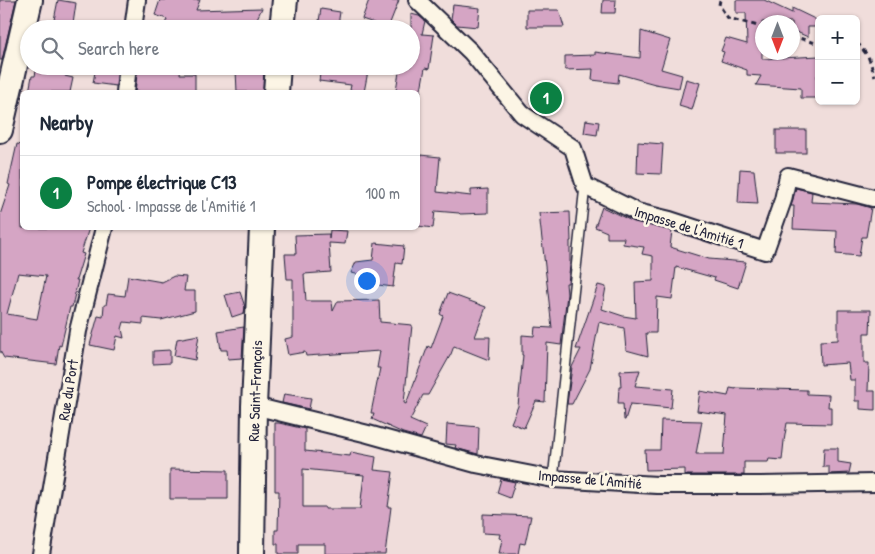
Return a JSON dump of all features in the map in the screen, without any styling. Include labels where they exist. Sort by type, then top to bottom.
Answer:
[{"type":"street","points":[[25,20],[30,0]]},
{"type":"street","points":[[134,20],[137,0]]},
{"type":"street","points":[[283,20],[285,0]]},
{"type":"street","points":[[417,0],[471,52],[522,114],[572,148],[585,186]]},
{"type":"street","points":[[0,129],[20,43]]},
{"type":"street","points":[[125,90],[127,75]]},
{"type":"street","points":[[276,90],[277,75]]},
{"type":"street","name":"Impasse de l'Amitié 1","points":[[585,186],[636,212],[670,220],[765,251],[788,176],[875,198]]},
{"type":"street","name":"Rue du Port","points":[[41,554],[78,331],[103,230]]},
{"type":"street","name":"Rue Saint-François","points":[[252,554],[254,406],[262,230]]},
{"type":"street","name":"Impasse de l'Amitié","points":[[254,406],[368,434],[476,464],[553,479],[657,485],[875,484]]},
{"type":"lane","points":[[553,479],[585,186]]},
{"type":"path","points":[[720,0],[719,5],[728,18],[755,25]]},
{"type":"path","points":[[800,38],[815,43]]},
{"type":"path","points":[[860,46],[868,56],[875,76]]},
{"type":"building","points":[[0,0],[16,0],[2,60],[0,60]]},
{"type":"building","points":[[58,0],[76,3],[74,20],[54,20]]},
{"type":"building","points":[[160,0],[200,0],[196,10],[262,8],[256,20],[167,20],[155,15]]},
{"type":"building","points":[[369,0],[399,0],[391,20],[362,19]]},
{"type":"building","points":[[603,0],[616,0],[615,13],[602,13]]},
{"type":"building","points":[[736,0],[764,0],[792,13],[792,8],[815,19],[815,27],[808,27],[808,37],[800,34],[800,15],[755,15],[755,60],[800,60],[800,57],[815,56],[815,98],[801,98],[801,88],[756,85],[761,76],[747,75],[747,70],[721,61],[724,52],[721,51],[726,38],[747,44],[746,13],[736,13]]},
{"type":"building","points":[[453,5],[480,8],[478,27],[457,25],[451,19]]},
{"type":"building","points":[[321,9],[340,12],[339,20],[319,20]]},
{"type":"building","points":[[527,10],[559,10],[564,27],[527,27]]},
{"type":"building","points":[[411,14],[419,16],[425,21],[422,34],[434,35],[429,69],[425,68],[420,95],[420,90],[396,90],[398,75],[420,75],[420,20],[411,20]]},
{"type":"building","points":[[641,31],[670,40],[661,69],[682,75],[679,88],[655,84],[619,74],[618,83],[592,80],[593,69],[565,70],[565,56],[595,55],[595,52],[640,58]]},
{"type":"building","points":[[65,75],[73,78],[70,90],[29,90],[32,76]]},
{"type":"building","points":[[94,75],[117,75],[116,86],[93,83]]},
{"type":"building","points":[[137,75],[195,75],[195,90],[135,90]]},
{"type":"building","points":[[236,75],[264,75],[263,90],[237,90]]},
{"type":"building","points":[[320,75],[367,75],[364,90],[350,90],[351,85],[319,81]]},
{"type":"building","points":[[686,79],[700,83],[692,110],[679,106]]},
{"type":"building","points":[[586,120],[599,122],[597,135],[584,133]]},
{"type":"building","points":[[776,130],[806,130],[806,153],[776,153]]},
{"type":"building","points":[[638,142],[663,144],[661,174],[637,173]]},
{"type":"building","points":[[17,144],[20,145],[20,230],[88,230],[81,253],[84,254],[76,280],[78,280],[72,307],[70,307],[61,346],[59,345],[56,364],[4,358],[0,351],[0,215],[10,185],[8,184]],"holes":[[[18,273],[46,276],[37,319],[7,314]]]},
{"type":"building","points":[[420,155],[440,157],[437,192],[471,196],[471,190],[488,189],[488,213],[460,214],[435,211],[433,228],[420,226]]},
{"type":"building","points":[[740,169],[754,170],[758,204],[738,203]]},
{"type":"building","points":[[796,188],[812,192],[811,202],[857,204],[871,208],[866,237],[862,237],[859,256],[836,254],[837,231],[793,229],[794,206],[791,206]]},
{"type":"building","points":[[602,207],[634,222],[672,231],[670,247],[709,259],[746,262],[738,288],[714,280],[715,278],[676,267],[672,299],[657,297],[656,333],[646,333],[648,356],[626,350],[624,328],[599,322],[590,369],[572,404],[567,404],[572,367],[581,349],[576,349],[598,285],[606,287],[602,309],[636,318],[635,282],[653,281],[653,256],[642,254],[644,247],[623,244],[624,238],[607,238],[607,232],[595,227]]},
{"type":"building","points":[[570,212],[570,265],[568,283],[566,283],[567,294],[561,345],[547,343],[545,402],[536,401],[524,428],[511,423],[518,406],[523,355],[522,335],[534,336],[535,327],[552,328],[539,213]]},
{"type":"building","points":[[330,230],[347,231],[345,244],[329,243],[331,272],[304,274],[306,301],[332,301],[333,311],[338,301],[379,300],[380,322],[412,325],[404,403],[406,404],[428,346],[431,348],[443,316],[440,314],[448,293],[486,307],[475,337],[490,337],[489,360],[454,346],[428,395],[423,395],[410,420],[426,427],[421,438],[403,433],[372,419],[374,413],[371,413],[380,368],[377,368],[380,351],[306,356],[305,352],[288,355],[285,339],[293,337],[293,279],[287,279],[285,254],[296,254],[295,235],[329,234],[329,239]]},
{"type":"building","points":[[375,243],[404,246],[402,264],[396,263],[393,287],[371,284],[372,277],[351,273],[356,262],[373,260]]},
{"type":"building","points":[[128,276],[162,282],[174,276],[186,277],[184,291],[195,291],[195,311],[161,320],[143,318],[143,324],[124,322],[122,329],[124,338],[117,336],[114,350],[90,345],[98,316],[103,317],[104,305],[106,305],[108,294],[125,296]]},
{"type":"building","points":[[240,292],[245,307],[244,313],[232,317],[225,295]]},
{"type":"building","points":[[838,310],[871,310],[870,333],[864,333],[864,363],[869,363],[868,391],[875,391],[875,410],[860,409],[860,401],[855,401],[855,380],[850,380],[848,363],[821,365],[820,341],[838,340]]},
{"type":"building","points":[[244,327],[242,358],[228,359],[227,350],[221,350],[218,331]]},
{"type":"building","points":[[199,335],[195,360],[174,356],[177,339]]},
{"type":"building","points":[[170,350],[170,363],[153,364],[153,351]]},
{"type":"building","points":[[640,370],[635,386],[673,389],[671,408],[630,404],[624,420],[623,403],[618,403],[619,387],[621,387],[620,371]]},
{"type":"building","points":[[730,388],[807,390],[807,394],[829,395],[828,407],[831,407],[831,424],[787,423],[782,460],[769,459],[768,462],[744,462],[744,475],[685,475],[685,469],[646,470],[645,450],[660,450],[661,420],[702,421],[696,454],[724,454],[727,415],[697,411],[700,391],[728,396]]},
{"type":"building","points":[[284,394],[311,398],[309,409],[282,403]]},
{"type":"building","points":[[275,423],[305,429],[305,451],[350,456],[351,452],[376,457],[374,470],[393,472],[388,507],[391,507],[385,554],[325,554],[325,544],[298,544],[298,554],[278,554],[278,544],[275,544],[275,530],[278,530],[279,491],[275,491]],"holes":[[[303,469],[364,475],[360,509],[303,507]]]},
{"type":"building","points":[[447,424],[479,427],[478,454],[455,448],[456,445],[446,444]]},
{"type":"building","points":[[824,448],[838,448],[838,462],[851,464],[849,473],[829,474],[829,467],[823,467]]},
{"type":"building","points":[[170,469],[228,470],[228,499],[170,499]]},
{"type":"building","points":[[501,479],[515,482],[510,498],[497,493]]},
{"type":"building","points":[[483,514],[531,516],[525,544],[520,543],[518,554],[499,554],[502,539],[499,538],[500,534],[483,533]]},
{"type":"place","name":"Pompe électrique C13","points":[[546,98]]}]
